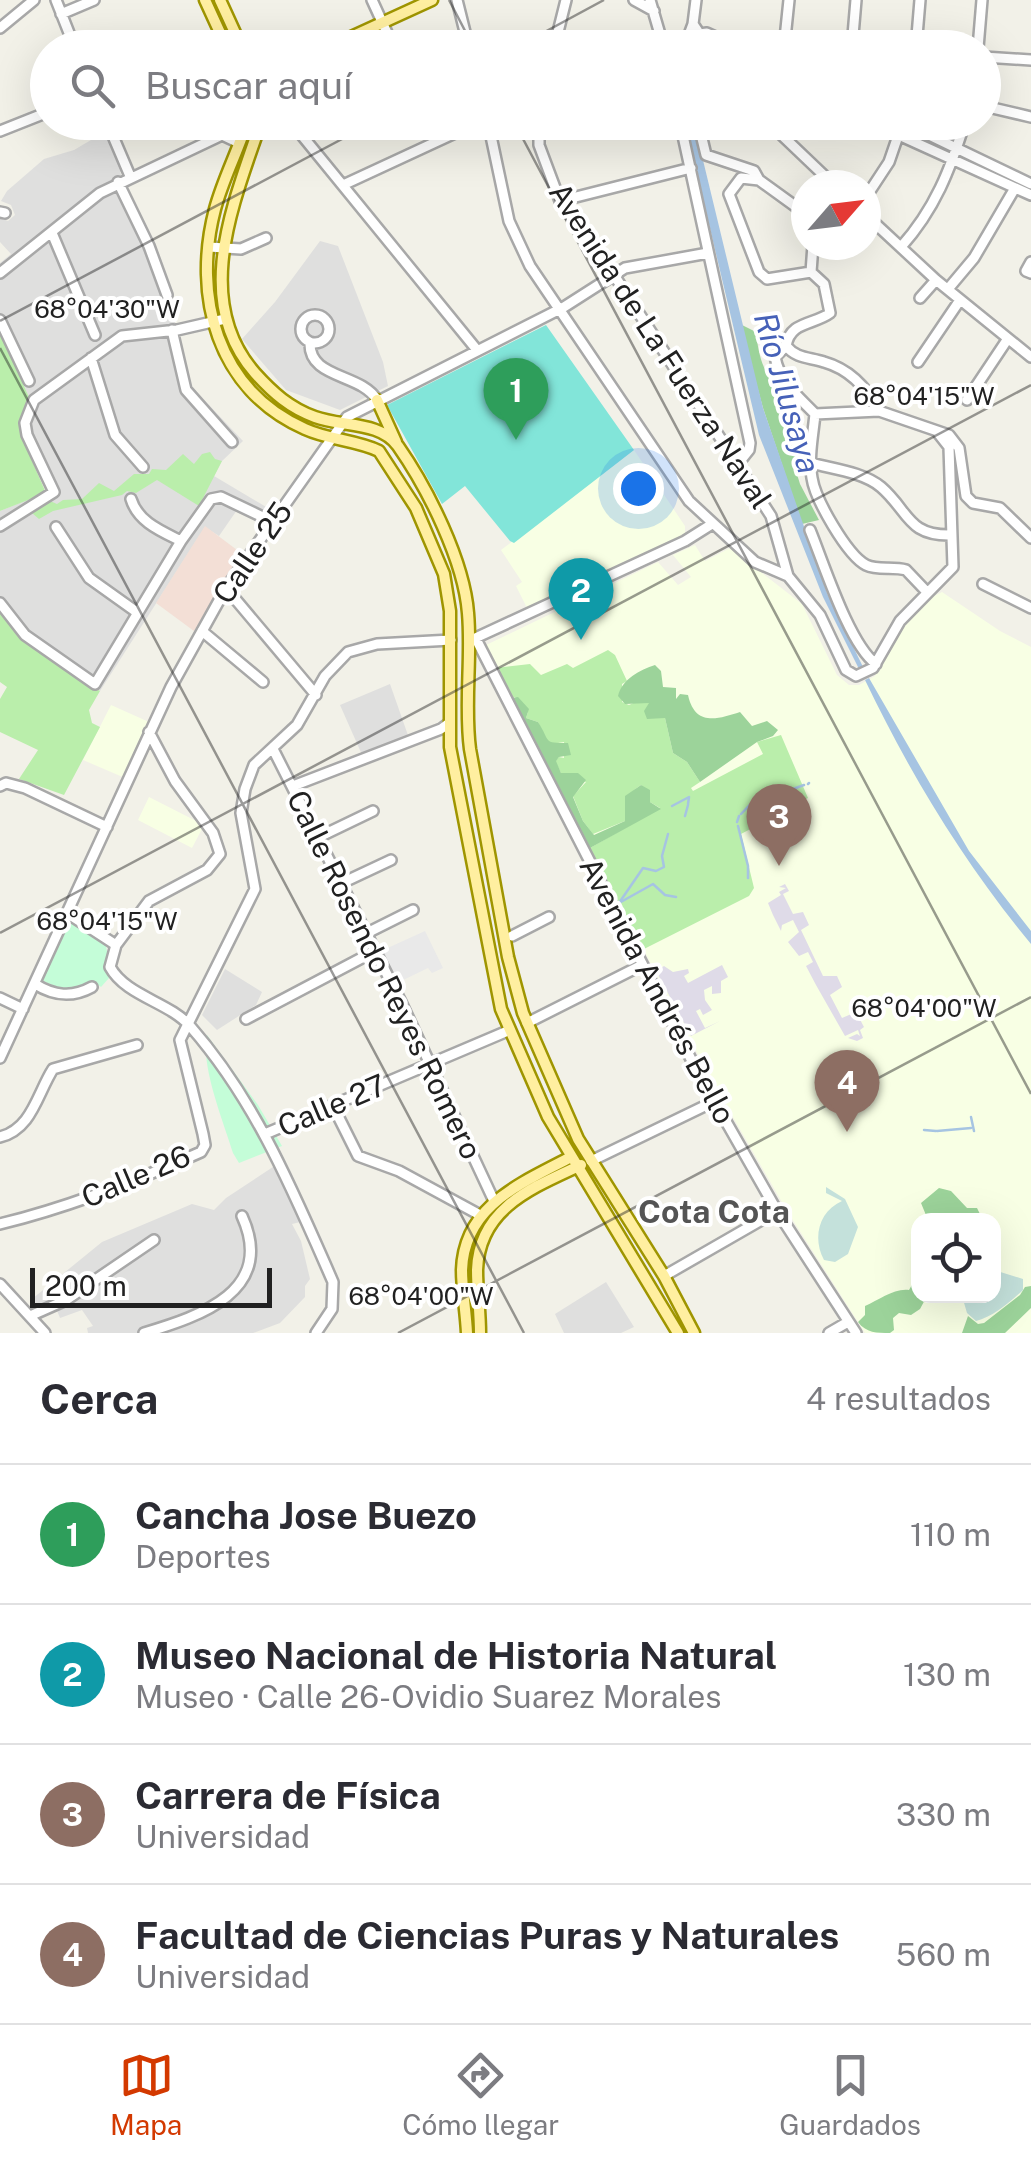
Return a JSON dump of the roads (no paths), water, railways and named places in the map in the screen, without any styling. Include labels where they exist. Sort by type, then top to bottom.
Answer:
[{"type":"main road","points":[[220,0],[234,30]]},
{"type":"main road","points":[[365,30],[432,0]]},
{"type":"main road","points":[[207,3],[220,30]]},
{"type":"main road","points":[[241,140],[215,209],[206,273],[211,322],[228,361],[264,401],[306,430],[379,452],[416,508],[444,574],[450,640],[450,747],[496,986],[510,1030],[548,1117],[678,1333]]},
{"type":"main road","points":[[255,140],[223,250],[220,276],[225,318],[237,347],[278,397],[308,414],[342,426],[378,430],[396,443]]},
{"type":"main road","points":[[240,143],[252,149]]},
{"type":"main road","points":[[377,400],[436,514],[455,560],[468,610],[472,640],[466,722],[508,958],[527,1023],[591,1160],[695,1329]]},
{"type":"main road","points":[[450,640],[472,640]]},
{"type":"main road","points":[[449,723],[466,722]]},
{"type":"main road","points":[[467,1333],[462,1270],[468,1238],[498,1205],[574,1162],[591,1160]]},
{"type":"main road","points":[[480,1333],[478,1254],[486,1217]]},
{"type":"street","points":[[0,28],[34,0]]},
{"type":"street","points":[[56,0],[68,30]]},
{"type":"street","points":[[61,14],[94,0]]},
{"type":"street","points":[[372,0],[386,30]]},
{"type":"street","points":[[457,0],[464,30]]},
{"type":"street","points":[[558,30],[566,0]]},
{"type":"street","points":[[634,0],[654,12]]},
{"type":"street","points":[[650,0],[659,30]]},
{"type":"street","points":[[690,30],[696,0]]},
{"type":"street","points":[[786,30],[789,0]]},
{"type":"street","points":[[853,30],[856,0]]},
{"type":"street","points":[[918,30],[920,0]]},
{"type":"street","points":[[980,30],[982,0]]},
{"type":"street","points":[[692,24],[696,30]]},
{"type":"street","points":[[1001,58],[1031,60]]},
{"type":"street","points":[[1001,110],[1031,117]]},
{"type":"street","points":[[0,130],[30,119]]},
{"type":"street","points":[[115,140],[130,176]]},
{"type":"street","points":[[0,273],[100,193],[211,140]]},
{"type":"street","points":[[233,140],[240,143]]},
{"type":"street","points":[[307,140],[477,350]]},
{"type":"street","points":[[343,184],[437,140]]},
{"type":"street","points":[[492,140],[513,232],[530,266],[690,501],[756,562],[788,576]]},
{"type":"street","name":"Avenida de La Fuerza Naval","points":[[539,140],[560,201],[614,275],[771,516],[788,576],[820,616],[846,670],[868,670]]},
{"type":"street","points":[[684,140],[750,443],[737,465]]},
{"type":"street","points":[[702,140],[706,155],[746,167],[791,203]]},
{"type":"street","points":[[787,140],[818,170]]},
{"type":"street","points":[[881,174],[897,140]]},
{"type":"street","points":[[907,140],[1031,196]]},
{"type":"street","points":[[939,140],[1031,184]]},
{"type":"street","points":[[902,248],[933,207],[960,140]]},
{"type":"street","points":[[560,201],[691,168]]},
{"type":"street","points":[[760,180],[741,178],[729,194],[758,272],[767,279],[811,272]]},
{"type":"street","points":[[118,182],[168,295]]},
{"type":"street","points":[[948,289],[974,258],[1016,188]]},
{"type":"street","points":[[881,228],[936,280],[1031,358]]},
{"type":"street","points":[[52,233],[95,336]]},
{"type":"street","points":[[209,247],[241,249],[266,238]]},
{"type":"street","name":"Calle 25","points":[[0,1058],[149,732],[202,630],[226,588],[347,417],[560,309],[625,268],[708,253]]},
{"type":"street","points":[[811,272],[812,260]]},
{"type":"street","points":[[1031,262],[1026,271],[1031,274]]},
{"type":"street","points":[[811,272],[824,284],[830,313],[796,327],[775,357],[791,391],[815,414],[878,411],[955,439],[966,496],[972,503],[1000,508],[1031,538]]},
{"type":"street","points":[[920,298],[936,280]]},
{"type":"street","points":[[918,362],[960,300]]},
{"type":"street","points":[[0,526],[54,492],[27,435],[28,412],[34,400],[122,336],[174,330],[225,318]]},
{"type":"street","points":[[0,320],[29,381]]},
{"type":"street","points":[[174,330],[186,390],[232,442]]},
{"type":"street","points":[[966,400],[1007,340]]},
{"type":"street","points":[[310,342],[311,356],[317,364],[370,388],[377,400]]},
{"type":"street","points":[[786,346],[795,355],[839,368],[870,394],[878,411]]},
{"type":"street","points":[[91,358],[115,435],[144,468]]},
{"type":"street","points":[[815,414],[811,463],[814,489],[839,534],[860,560],[872,567],[906,570],[926,591]]},
{"type":"street","points":[[868,670],[893,630],[953,567],[950,448],[938,432]]},
{"type":"street","points":[[811,463],[881,487],[919,531],[932,536],[951,535]]},
{"type":"street","points":[[0,603],[25,636],[95,684],[181,541],[215,497],[221,496],[273,522]]},
{"type":"street","points":[[131,500],[146,522],[181,541]]},
{"type":"street","points":[[472,640],[685,541],[712,524]]},
{"type":"street","points":[[56,527],[88,578],[138,613]]},
{"type":"street","points":[[810,530],[865,654],[868,670]]},
{"type":"street","points":[[983,584],[1031,608]]},
{"type":"street","points":[[226,588],[316,695]]},
{"type":"street","points":[[202,630],[263,682]]},
{"type":"street","points":[[186,1021],[255,890],[242,813],[254,764],[297,725],[333,667],[348,652],[361,647],[450,640]]},
{"type":"street","name":"Avenida Andrés Bello","points":[[472,640],[715,1100],[777,1211],[856,1333]]},
{"type":"street","points":[[293,786],[449,723]]},
{"type":"street","points":[[149,732],[175,780],[214,833],[220,854],[207,870],[149,902],[116,945],[110,961],[112,973],[186,1021],[245,1097],[334,1282],[332,1309],[316,1333]]},
{"type":"street","name":"Calle Rosendo Reyes Romero","points":[[273,749],[498,1205]]},
{"type":"street","points":[[0,786],[6,783],[25,788],[107,827]]},
{"type":"street","points":[[318,836],[373,811]]},
{"type":"street","points":[[342,884],[391,860]]},
{"type":"street","points":[[367,933],[413,910]]},
{"type":"street","points":[[67,914],[116,945]]},
{"type":"street","points":[[512,936],[550,916]]},
{"type":"street","points":[[246,1019],[375,951]]},
{"type":"street","points":[[527,1023],[642,965]]},
{"type":"street","points":[[36,984],[70,995],[92,987]]},
{"type":"street","points":[[0,998],[23,1010]]},
{"type":"street","name":"Calle 26","points":[[0,1224],[110,1190],[201,1152],[203,1134],[180,1040],[186,1021]]},
{"type":"street","name":"Calle 27","points":[[265,1134],[510,1030]]},
{"type":"street","points":[[0,1138],[13,1134],[26,1121],[53,1069],[136,1045]]},
{"type":"street","points":[[591,1160],[715,1100]]},
{"type":"street","points":[[333,1106],[358,1156],[399,1170],[486,1217]]},
{"type":"street","points":[[664,1276],[777,1211]]},
{"type":"street","points":[[144,1333],[178,1324],[236,1289],[245,1278],[252,1251],[242,1216]]},
{"type":"street","points":[[30,1316],[66,1300],[154,1240]]},
{"type":"street","points":[[0,1284],[45,1333]]},
{"type":"street","points":[[829,1333],[848,1322]]},
{"type":"waterway","points":[[741,814],[760,794],[779,794],[804,785]]},
{"type":"waterway","points":[[672,806],[689,797],[688,804]]},
{"type":"waterway","points":[[685,816],[688,805]]},
{"type":"waterway","points":[[737,822],[739,816]]},
{"type":"waterway","points":[[738,826],[748,878]]},
{"type":"waterway","points":[[668,834],[662,856],[664,867],[656,871],[643,868],[619,903],[653,884],[665,895],[676,897]]},
{"type":"waterway","points":[[971,1117],[974,1131]]},
{"type":"waterway","points":[[937,1131],[971,1128]]},
{"type":"waterway","points":[[924,1130],[936,1131]]},
{"type":"place","name":"Cancha Jose Buezo","points":[[516,440]]},
{"type":"place","name":"Museo Nacional de Historia Natural","points":[[581,640]]},
{"type":"place","name":"Carrera de Física","points":[[779,866]]},
{"type":"place","name":"Facultad de Ciencias Puras y Naturales","points":[[847,1132]]},
{"type":"district","name":"Cota Cota","points":[[714,1212]]},
{"type":"water label","name":"Río Jilusaya","points":[[787,393]]}]
